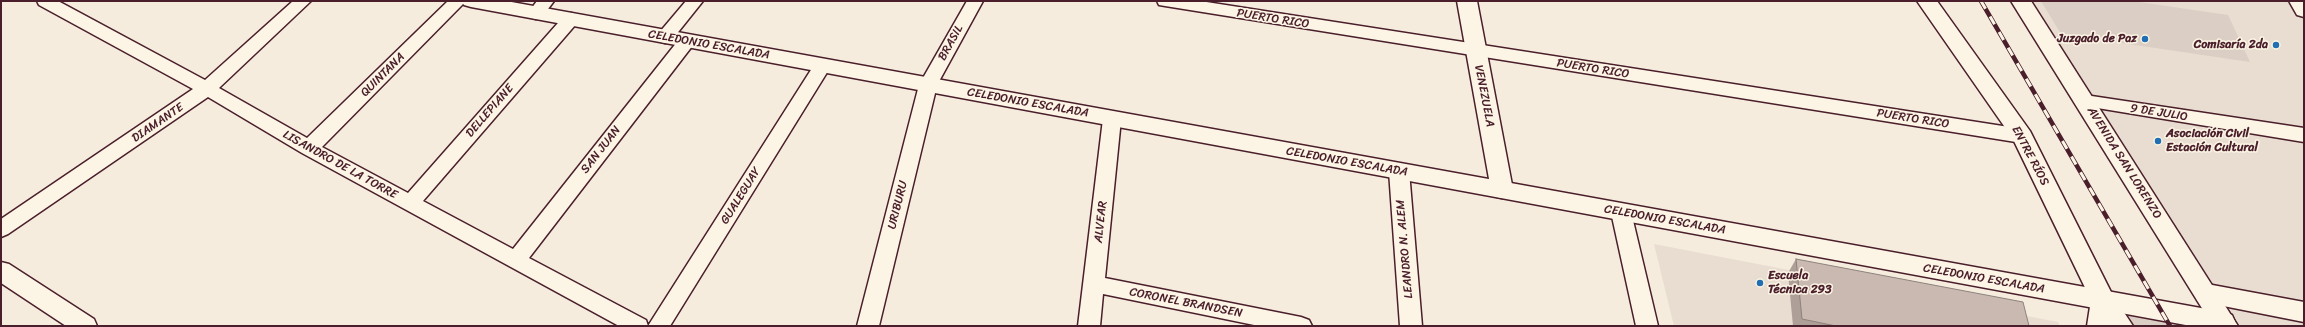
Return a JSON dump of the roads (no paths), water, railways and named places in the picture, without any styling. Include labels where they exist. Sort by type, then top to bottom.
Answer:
[{"type":"main road","name":"CELEDONIO ESCALADA","points":[[470,1],[541,7],[571,19],[665,37],[2103,300],[2224,324]]},
{"type":"main road","name":"VENEZUELA","points":[[1467,1],[1502,190]]},
{"type":"main road","name":"ENTRE RÍOS","points":[[1927,1],[2022,136],[2103,300],[2121,326]]},
{"type":"main road","name":"AVENIDA SAN LORENZO","points":[[2021,1],[2207,294],[2224,324]]},
{"type":"main road","points":[[2299,1],[2304,11]]},
{"type":"main road","points":[[1,271],[85,326]]},
{"type":"main road","points":[[2207,294],[2304,312]]},
{"type":"main road","points":[[2098,326],[2103,300]]},
{"type":"street","name":"LISANDRO DE LA TORRE","points":[[45,1],[207,89],[309,148],[638,326]]},
{"type":"street","name":"DIAMANTE","points":[[1,229],[207,89],[302,1]]},
{"type":"street","name":"QUINTANA","points":[[309,148],[458,1]]},
{"type":"street","points":[[665,37],[695,1]]},
{"type":"street","name":"BRASIL","points":[[928,85],[975,1]]},
{"type":"street","name":"PUERTO RICO","points":[[1165,1],[1247,8],[1475,50],[2022,136]]},
{"type":"street","name":"DELLEPIANE","points":[[410,203],[571,19]]},
{"type":"street","name":"SAN JUAN","points":[[516,260],[687,41]]},
{"type":"street","name":"GUALEGUAY","points":[[659,326],[822,66]]},
{"type":"street","name":"URIBURU","points":[[868,326],[928,85]]},
{"type":"street","name":"9 DE JULIO","points":[[2085,101],[2304,135]]},
{"type":"street","name":"ALVEAR","points":[[1089,326],[1112,119]]},
{"type":"street","name":"LEANDRO N. ALEM","points":[[1399,171],[1411,326]]},
{"type":"street","points":[[1621,212],[1646,326]]},
{"type":"street","name":"CORONEL BRANDSEN","points":[[1094,284],[1301,326]]},
{"type":"railway","points":[[1981,1],[2170,326]]},
{"type":"place","name":"Juzgado de Paz","points":[[2145,39]]},
{"type":"place","name":"Comisaría 2da","points":[[2276,45]]},
{"type":"place","name":"Asociación Civil Estación Cultural","points":[[2158,141]]},
{"type":"place","name":"Escuela Técnica 293","points":[[1760,283]]}]
